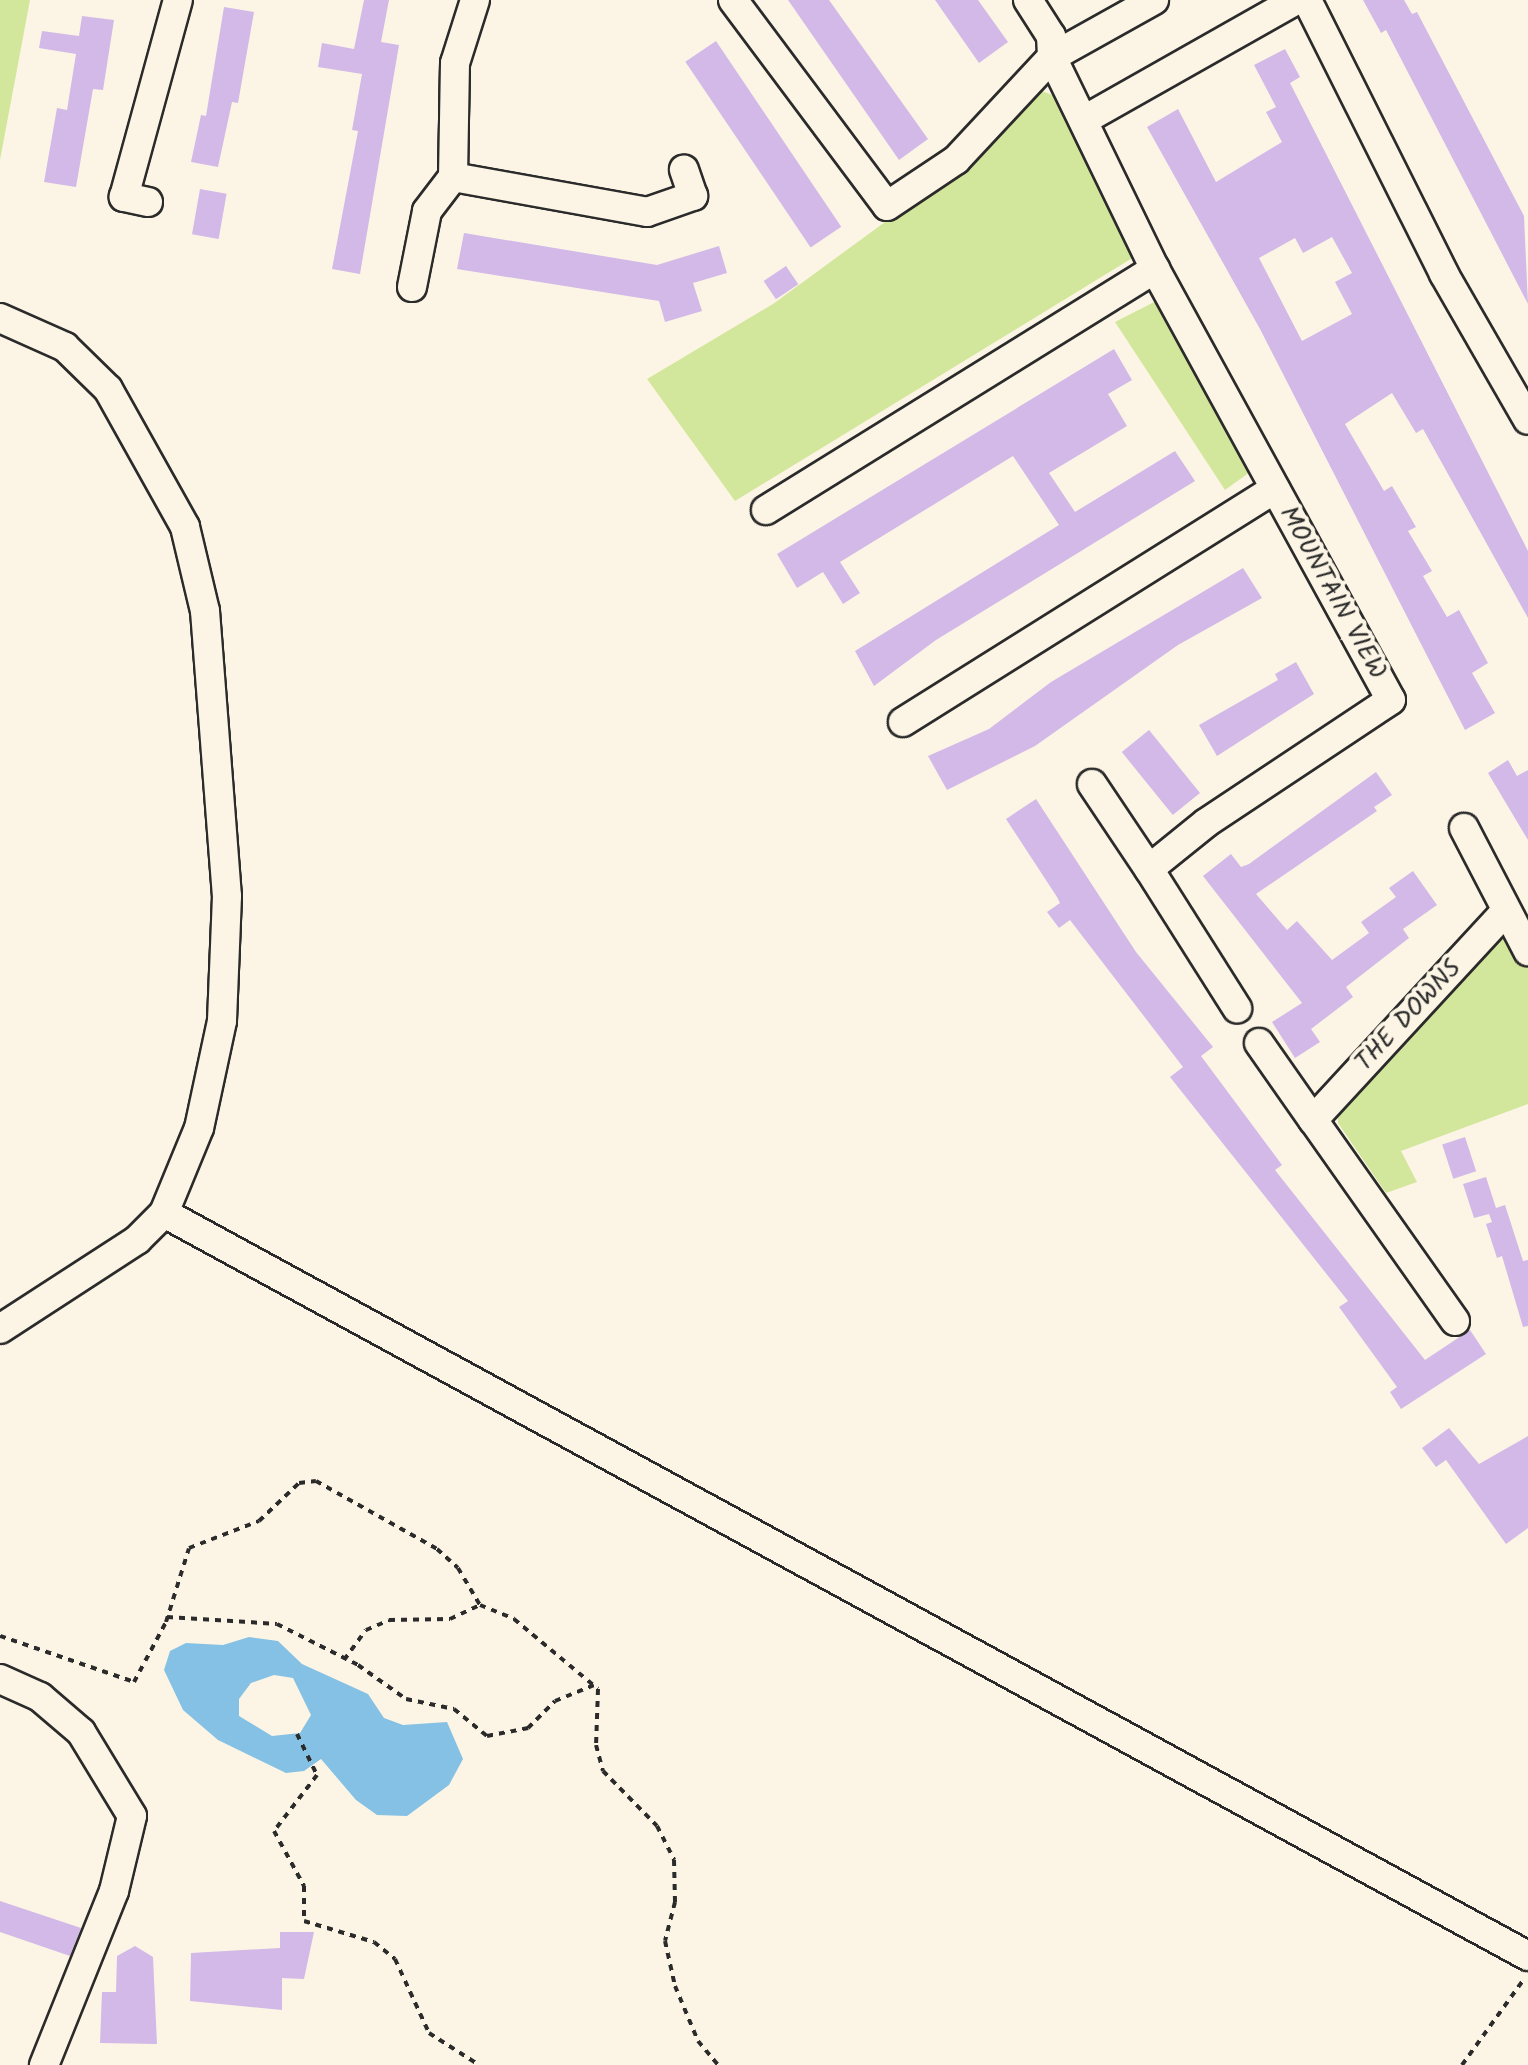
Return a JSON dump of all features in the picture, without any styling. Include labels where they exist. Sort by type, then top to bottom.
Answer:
[{"type":"street","points":[[148,202],[124,197],[178,0]]},
{"type":"street","points":[[412,287],[427,211],[453,177],[455,63],[475,0]]},
{"type":"street","points":[[733,0],[887,206],[956,160],[1052,57],[1154,0]]},
{"type":"street","name":"MOUNTAIN VIEW","points":[[1028,0],[1051,36],[1052,57],[1155,269],[1391,700],[1206,823],[1149,869]]},
{"type":"street","points":[[1084,120],[1296,0]]},
{"type":"street","points":[[1307,0],[1444,274],[1528,420]]},
{"type":"street","points":[[453,177],[647,212],[693,196],[684,170]]},
{"type":"street","points":[[766,510],[1155,269]]},
{"type":"street","points":[[0,318],[65,347],[108,389],[185,527],[205,611],[227,896],[222,1021],[199,1128],[164,1213],[137,1240],[0,1329]]},
{"type":"street","points":[[903,722],[1275,489]]},
{"type":"street","points":[[1092,784],[1237,1008]]},
{"type":"street","points":[[1464,828],[1505,912],[1528,951]]},
{"type":"street","name":"THE DOWNS","points":[[1313,1120],[1505,912]]},
{"type":"street","points":[[1259,1043],[1455,1321]]},
{"type":"street","points":[[164,1213],[1528,1956]]},
{"type":"street","points":[[0,1679],[40,1697],[81,1732],[132,1816],[114,1891],[44,2065]]},
{"type":"path","points":[[0,1636],[64,1653],[109,1678],[134,1682],[167,1617],[189,1548],[259,1521],[299,1483],[316,1481],[437,1549],[458,1568],[480,1605],[514,1619],[560,1664],[594,1685]]},
{"type":"path","points":[[344,1660],[366,1630],[389,1620],[450,1619],[480,1605]]},
{"type":"path","points":[[167,1617],[277,1624],[344,1660],[406,1699],[454,1709],[487,1736],[528,1728],[555,1701],[594,1685]]},
{"type":"path","points":[[594,1685],[603,1771],[657,1826],[674,1860],[675,1902],[665,1941],[675,1986],[698,2041],[718,2065]]},
{"type":"path","points":[[297,1734],[314,1763],[312,1785],[285,1810],[274,1831],[304,1886],[304,1921],[374,1942],[395,1959],[429,2033],[479,2065]]},
{"type":"path","points":[[1462,2065],[1528,1974]]},
{"type":"green space","points":[[0,0],[30,0],[0,160]]},
{"type":"green space","points":[[1037,89],[1052,95],[1134,257],[735,501],[647,379],[773,304],[961,166]]},
{"type":"green space","points":[[1160,299],[1250,472],[1225,490],[1115,322]]},
{"type":"green space","points":[[1491,935],[1507,937],[1528,968],[1528,1104],[1401,1151],[1417,1182],[1386,1193],[1338,1123],[1338,1113]]},
{"type":"water","points":[[249,1637],[278,1641],[302,1664],[368,1694],[384,1718],[403,1725],[447,1722],[463,1759],[449,1785],[407,1816],[377,1815],[356,1800],[321,1759],[304,1771],[286,1773],[218,1740],[183,1710],[164,1670],[170,1651],[186,1643],[223,1645]],"holes":[[[274,1675],[293,1678],[311,1715],[300,1733],[272,1736],[239,1716],[239,1699],[251,1683]]]},
{"type":"building","points":[[364,0],[389,0],[381,42],[399,45],[360,274],[332,269],[358,131],[352,130],[362,74],[318,67],[322,43],[354,49]]},
{"type":"building","points":[[788,0],[829,0],[928,139],[899,160]]},
{"type":"building","points":[[935,0],[978,0],[1008,42],[979,63]]},
{"type":"building","points":[[1363,0],[1404,0],[1412,14],[1417,12],[1524,216],[1528,304],[1386,30],[1381,33]]},
{"type":"building","points":[[224,7],[254,12],[238,103],[232,102],[218,167],[191,162],[201,115],[206,116]]},
{"type":"building","points":[[82,16],[114,20],[103,90],[93,89],[76,187],[44,182],[57,108],[67,110],[76,54],[39,48],[42,31],[79,36]]},
{"type":"building","points":[[716,41],[841,227],[811,247],[685,62]]},
{"type":"building","points":[[1285,49],[1300,77],[1290,83],[1528,551],[1528,618],[1423,429],[1416,433],[1392,393],[1345,424],[1384,491],[1392,486],[1416,527],[1408,531],[1432,571],[1423,576],[1447,617],[1459,610],[1488,663],[1472,673],[1495,713],[1465,730],[1260,329],[1147,127],[1178,109],[1216,182],[1282,142],[1266,112],[1276,107],[1254,65]],"holes":[[[1332,237],[1352,273],[1335,282],[1352,314],[1302,341],[1259,258],[1295,238],[1303,253]]]},
{"type":"building","points":[[200,189],[227,194],[219,239],[192,234]]},
{"type":"building","points":[[464,233],[657,265],[719,246],[727,273],[693,283],[702,311],[665,322],[659,301],[457,269]]},
{"type":"building","points":[[786,266],[798,284],[776,299],[764,281]]},
{"type":"building","points":[[1114,349],[1132,380],[1108,394],[1127,426],[1049,473],[1075,512],[1175,451],[1195,481],[936,640],[874,686],[855,651],[1059,525],[1013,456],[840,562],[860,593],[843,604],[823,572],[797,588],[777,554]]},
{"type":"building","points":[[1243,568],[1262,598],[1178,645],[1035,746],[947,790],[928,756],[989,729],[1051,682]]},
{"type":"building","points":[[1296,662],[1314,694],[1217,756],[1199,725],[1278,680],[1275,674]]},
{"type":"building","points":[[1149,730],[1200,793],[1173,815],[1122,752]]},
{"type":"building","points":[[1508,760],[1517,776],[1528,770],[1528,840],[1488,773]]},
{"type":"building","points":[[1376,772],[1392,795],[1374,807],[1377,811],[1256,894],[1287,930],[1297,921],[1332,960],[1369,933],[1361,922],[1396,897],[1389,888],[1413,871],[1437,905],[1403,929],[1409,938],[1346,987],[1353,997],[1311,1029],[1320,1042],[1295,1058],[1272,1022],[1302,1003],[1203,876],[1231,854],[1241,867],[1249,864]]},
{"type":"building","points":[[1036,799],[1136,952],[1213,1047],[1201,1056],[1282,1165],[1275,1170],[1425,1360],[1470,1330],[1486,1354],[1401,1409],[1390,1392],[1397,1387],[1339,1307],[1348,1301],[1170,1077],[1183,1067],[1070,920],[1059,928],[1047,912],[1060,903],[1006,819]]},
{"type":"building","points":[[1465,1137],[1476,1171],[1453,1179],[1442,1144]]},
{"type":"building","points":[[1486,1177],[1496,1208],[1505,1205],[1523,1261],[1528,1260],[1528,1326],[1523,1327],[1502,1256],[1497,1258],[1486,1224],[1492,1222],[1489,1214],[1474,1218],[1463,1184]]},
{"type":"building","points":[[1449,1428],[1479,1464],[1528,1436],[1528,1528],[1506,1544],[1446,1460],[1436,1467],[1422,1448]]},
{"type":"building","points":[[0,1901],[81,1928],[70,1956],[0,1932]]},
{"type":"building","points":[[280,1932],[314,1932],[304,1979],[282,1978],[282,2010],[190,2001],[191,1953],[280,1948]]},
{"type":"building","points":[[135,1946],[153,1957],[157,2044],[100,2043],[102,1992],[116,1992],[117,1956]]}]
